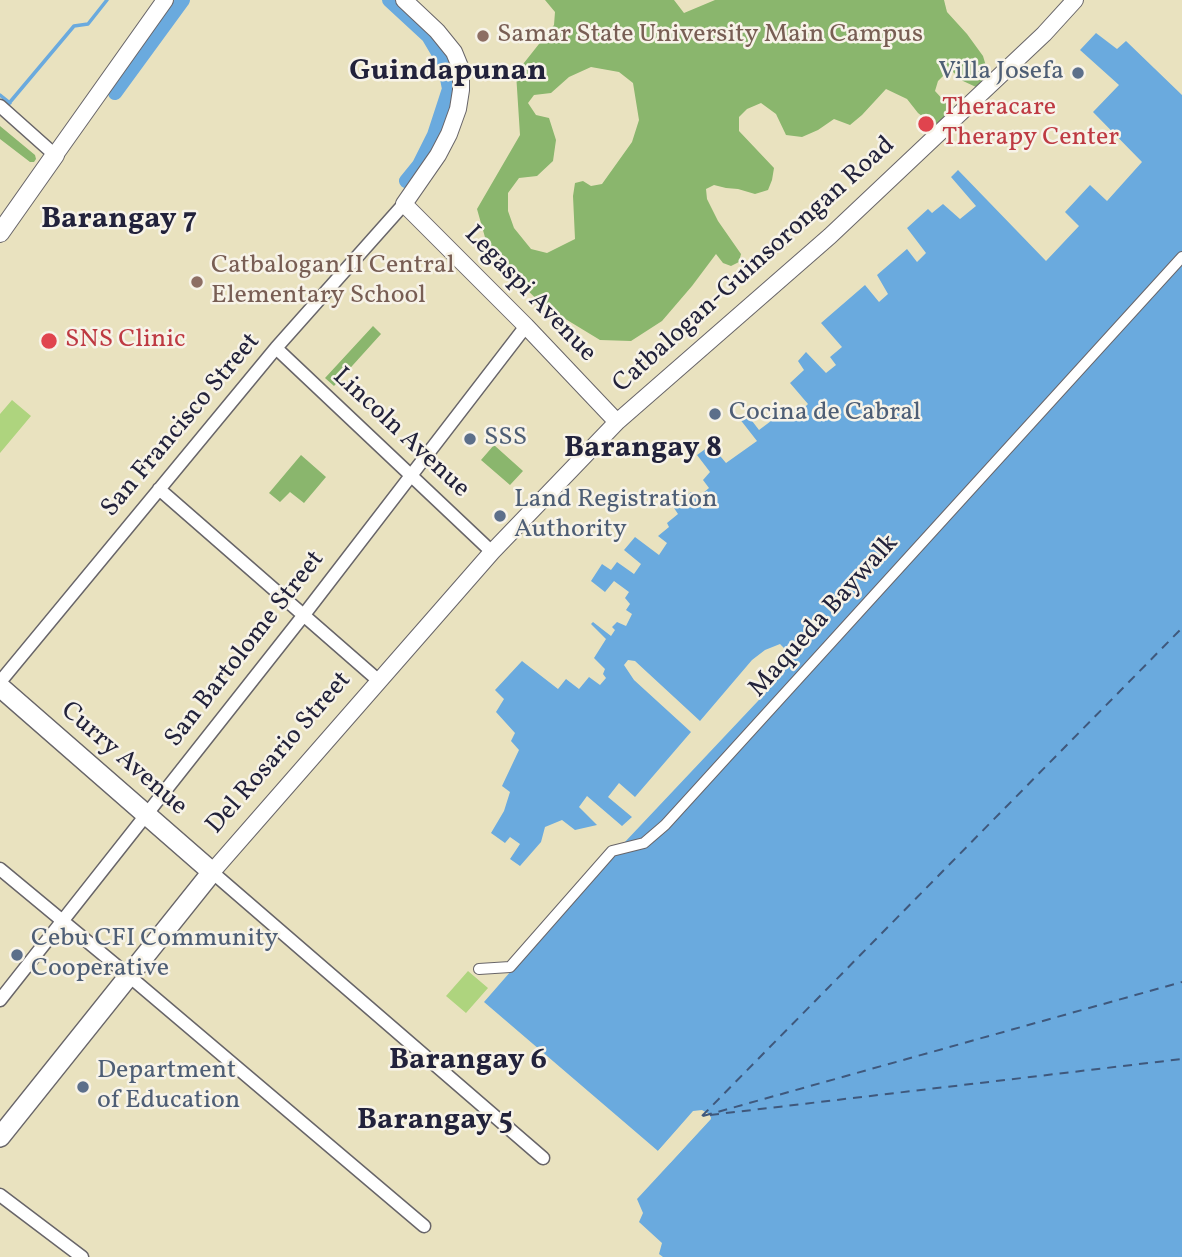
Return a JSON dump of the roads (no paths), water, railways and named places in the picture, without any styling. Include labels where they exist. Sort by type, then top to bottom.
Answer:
[{"type":"main road","points":[[0,233],[55,155]]},
{"type":"main road","name":"Curry Avenue","points":[[0,685],[212,872]]},
{"type":"main road","name":"Del Rosario Street","points":[[0,1137],[212,872]]},
{"type":"street","points":[[4,110],[55,155],[165,0]]},
{"type":"street","points":[[404,0],[437,31],[454,52],[461,69],[461,90],[458,109],[449,134],[433,163],[404,204]]},
{"type":"street","name":"Catbalogan-Guinsorongan Road","points":[[617,422],[830,236],[1044,34],[1075,0]]},
{"type":"street","name":"Legaspi Avenue","points":[[404,204],[617,422]]},
{"type":"street","name":"San Francisco Street","points":[[0,685],[276,348],[404,204]]},
{"type":"street","name":"Maqueda Baywalk","points":[[479,969],[510,967],[612,851],[644,843],[665,825],[1182,257]]},
{"type":"street","name":"San Bartolome Street","points":[[0,1000],[526,326]]},
{"type":"street","name":"Lincoln Avenue","points":[[276,348],[492,552]]},
{"type":"street","name":"Del Rosario Street","points":[[212,872],[492,552],[617,422]]},
{"type":"street","points":[[159,489],[379,681]]},
{"type":"street","points":[[0,869],[424,1226]]},
{"type":"street","points":[[212,872],[542,1158]]},
{"type":"street","points":[[0,1195],[82,1257]]},
{"type":"water","points":[[1096,33],[1117,49],[1126,41],[1182,95],[1182,1257],[663,1257],[659,1254],[662,1243],[639,1222],[643,1213],[637,1199],[711,1119],[709,1114],[693,1112],[658,1151],[484,1002],[607,861],[774,684],[784,672],[790,654],[780,644],[765,650],[752,660],[700,721],[635,661],[628,660],[624,665],[634,680],[691,732],[635,797],[619,783],[608,797],[632,817],[622,826],[587,796],[579,807],[597,825],[575,830],[562,820],[545,827],[541,842],[520,866],[510,859],[520,844],[510,837],[505,843],[491,833],[504,811],[510,792],[502,786],[519,750],[511,741],[515,733],[496,712],[504,699],[495,690],[522,661],[558,689],[566,679],[579,689],[589,677],[600,685],[606,678],[603,674],[605,669],[594,658],[606,639],[591,624],[593,622],[611,636],[615,630],[612,627],[617,622],[626,626],[632,614],[626,610],[630,604],[625,598],[629,592],[614,581],[605,592],[591,581],[602,564],[611,570],[617,562],[634,574],[641,564],[624,550],[635,537],[659,555],[667,543],[658,536],[678,514],[674,508],[691,492],[697,498],[709,488],[703,480],[710,472],[697,455],[711,445],[726,463],[757,441],[739,418],[746,413],[759,430],[783,412],[787,416],[796,408],[800,412],[808,404],[790,383],[804,370],[798,361],[806,352],[826,373],[836,365],[830,357],[842,347],[821,323],[865,285],[879,302],[888,294],[877,275],[907,249],[917,262],[926,253],[907,228],[928,209],[932,213],[943,204],[960,219],[976,206],[951,177],[958,170],[1046,261],[1079,226],[1065,212],[1090,185],[1107,201],[1142,162],[1093,112],[1119,85],[1080,50]]},
{"type":"waterway","points":[[5,108],[74,26],[88,24],[107,0]]},
{"type":"waterway","points":[[115,93],[183,0]]},
{"type":"waterway","points":[[389,0],[428,36],[444,63],[449,89],[434,135],[419,165],[406,181]]},
{"type":"waterway","points":[[0,95],[10,103]]},
{"type":"place","name":"Samar State University Main Campus","points":[[483,36]]},
{"type":"place","name":"Villa Josefa","points":[[1078,73]]},
{"type":"place","name":"Theracare Therapy Center","points":[[926,124]]},
{"type":"place","name":"Catbalogan II Central Elementary School","points":[[197,282]]},
{"type":"place","name":"SNS Clinic","points":[[49,341]]},
{"type":"place","name":"Cocina de Cabral","points":[[715,414]]},
{"type":"place","name":"SSS","points":[[470,439]]},
{"type":"place","name":"Land Registration Authority","points":[[500,516]]},
{"type":"place","name":"Cebu CFI Community Cooperative","points":[[17,955]]},
{"type":"place","name":"Department of Education","points":[[83,1087]]},
{"type":"district","name":"Guindapunan","points":[[448,73]]},
{"type":"district","name":"Barangay 7","points":[[119,221]]},
{"type":"district","name":"Barangay 8","points":[[643,450]]},
{"type":"district","name":"Barangay 6","points":[[468,1062]]},
{"type":"district","name":"Barangay 5","points":[[435,1122]]}]
